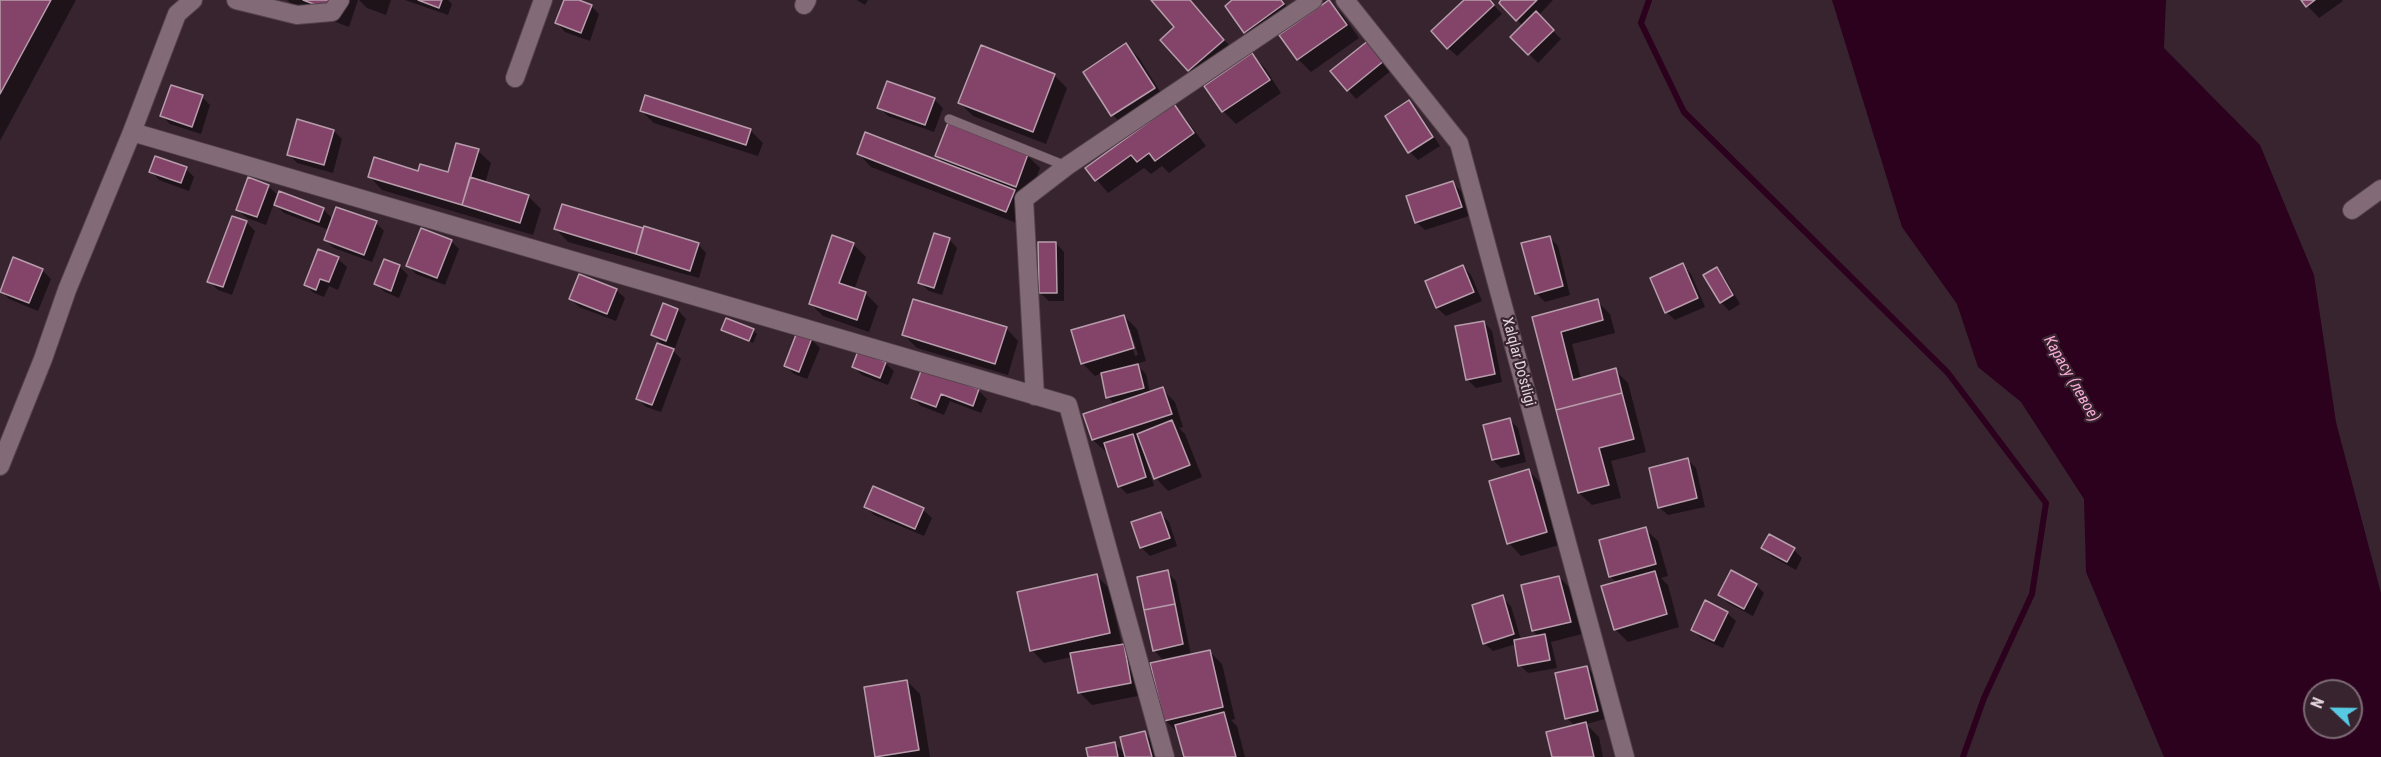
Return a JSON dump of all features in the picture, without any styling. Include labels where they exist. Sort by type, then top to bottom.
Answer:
[{"type":"street","points":[[0,466],[177,14],[193,0]]},
{"type":"street","points":[[236,0],[297,15],[332,12],[340,0]]},
{"type":"street","points":[[515,78],[543,0]]},
{"type":"street","points":[[1035,396],[1024,199],[1066,166],[1313,0]]},
{"type":"street","name":"Xalqlar Do'stligi","points":[[1345,0],[1459,143],[1625,757]]},
{"type":"street","points":[[132,132],[1068,405],[1165,757]]},
{"type":"street","points":[[2352,210],[2381,189]]},
{"type":"lane","points":[[949,119],[1066,166]]},
{"type":"water","name":"Карасу (левое)","points":[[1832,0],[2166,0],[2164,48],[2260,145],[2314,275],[2336,422],[2381,593],[2381,757],[2164,757],[2086,572],[2084,499],[2021,402],[1978,367],[1957,304],[1902,227]]},
{"type":"building","points":[[0,0],[51,0],[0,94]]},
{"type":"building","points":[[303,0],[336,0],[332,11]]},
{"type":"building","points":[[418,0],[442,0],[439,8]]},
{"type":"building","points":[[564,0],[579,0],[592,5],[581,33],[555,23]]},
{"type":"building","points":[[1151,0],[1190,0],[1224,40],[1188,71],[1160,40],[1174,27]]},
{"type":"building","points":[[1232,0],[1281,0],[1284,4],[1244,33],[1225,6]]},
{"type":"building","points":[[1329,0],[1347,25],[1297,60],[1279,35]]},
{"type":"building","points":[[1464,0],[1490,0],[1494,5],[1447,49],[1431,31]]},
{"type":"building","points":[[1501,0],[1537,0],[1516,21],[1499,3]]},
{"type":"building","points":[[2301,0],[2315,0],[2306,7]]},
{"type":"building","points":[[1536,11],[1554,30],[1528,55],[1510,37]]},
{"type":"building","points":[[1369,40],[1385,60],[1347,91],[1330,71]]},
{"type":"building","points":[[1126,43],[1155,88],[1111,116],[1083,72]]},
{"type":"building","points":[[981,45],[1055,74],[1033,132],[958,103]]},
{"type":"building","points":[[1252,53],[1270,80],[1222,112],[1204,86]]},
{"type":"building","points":[[887,81],[935,98],[925,125],[877,108]]},
{"type":"building","points":[[171,85],[203,95],[192,127],[160,116]]},
{"type":"building","points":[[645,95],[751,129],[746,145],[640,111]]},
{"type":"building","points":[[1409,100],[1433,137],[1408,153],[1385,116]]},
{"type":"building","points":[[1174,104],[1194,133],[1155,161],[1149,153],[1137,162],[1131,155],[1095,181],[1085,168]]},
{"type":"building","points":[[297,119],[334,130],[324,165],[287,155]]},
{"type":"building","points":[[948,123],[1028,154],[1016,187],[935,156]]},
{"type":"building","points":[[865,132],[1015,190],[1006,212],[857,154]]},
{"type":"building","points":[[456,143],[479,149],[462,205],[368,177],[374,157],[418,171],[420,164],[448,172]]},
{"type":"building","points":[[155,156],[187,167],[181,183],[149,172]]},
{"type":"building","points":[[248,177],[269,185],[257,217],[236,210]]},
{"type":"building","points":[[470,177],[529,195],[520,223],[462,205]]},
{"type":"building","points":[[1453,181],[1462,207],[1415,223],[1406,196]]},
{"type":"building","points":[[279,191],[324,208],[319,222],[274,205]]},
{"type":"building","points":[[562,204],[643,228],[636,254],[554,229]]},
{"type":"building","points":[[336,207],[377,221],[364,255],[324,240]]},
{"type":"building","points":[[232,216],[247,221],[223,287],[207,282]]},
{"type":"building","points":[[644,226],[699,243],[690,271],[636,254]]},
{"type":"building","points":[[421,228],[452,240],[437,278],[406,266]]},
{"type":"building","points":[[934,233],[950,238],[934,288],[918,283]]},
{"type":"building","points":[[832,235],[854,243],[839,283],[866,292],[857,320],[809,304]]},
{"type":"building","points":[[1550,236],[1563,286],[1535,294],[1521,243]]},
{"type":"building","points":[[1038,242],[1056,242],[1057,293],[1039,293]]},
{"type":"building","points":[[318,249],[339,257],[329,282],[320,279],[316,290],[304,285]]},
{"type":"building","points":[[13,257],[43,269],[29,303],[0,292]]},
{"type":"building","points":[[384,259],[400,265],[391,291],[374,284]]},
{"type":"building","points":[[1683,263],[1698,298],[1665,313],[1650,278]]},
{"type":"building","points":[[1463,265],[1474,292],[1436,308],[1425,281]]},
{"type":"building","points":[[1717,267],[1733,295],[1720,303],[1703,275]]},
{"type":"building","points":[[579,274],[617,289],[607,314],[569,299]]},
{"type":"building","points":[[913,299],[1007,327],[995,364],[902,335]]},
{"type":"building","points":[[1598,299],[1603,320],[1561,332],[1573,380],[1616,368],[1622,393],[1556,410],[1532,317]]},
{"type":"building","points":[[663,303],[678,309],[666,341],[651,335]]},
{"type":"building","points":[[1124,315],[1134,348],[1081,364],[1071,330]]},
{"type":"building","points":[[726,318],[754,329],[749,341],[721,330]]},
{"type":"building","points":[[1484,321],[1495,374],[1466,380],[1455,326]]},
{"type":"building","points":[[797,332],[812,338],[799,372],[784,366]]},
{"type":"building","points":[[657,343],[674,349],[652,405],[636,399]]},
{"type":"building","points":[[858,351],[886,362],[880,378],[852,367]]},
{"type":"building","points":[[1138,364],[1144,388],[1106,398],[1101,373]]},
{"type":"building","points":[[922,368],[979,389],[973,406],[941,394],[936,407],[911,398]]},
{"type":"building","points":[[1163,387],[1172,414],[1092,440],[1083,414]]},
{"type":"building","points":[[1622,393],[1634,439],[1599,448],[1609,485],[1578,493],[1556,410]]},
{"type":"building","points":[[1510,418],[1519,454],[1492,460],[1483,425]]},
{"type":"building","points":[[1172,420],[1190,465],[1154,479],[1137,434]]},
{"type":"building","points":[[1133,434],[1146,477],[1118,487],[1104,443]]},
{"type":"building","points":[[1688,458],[1697,498],[1658,508],[1649,468]]},
{"type":"building","points":[[1529,469],[1547,532],[1507,544],[1489,481]]},
{"type":"building","points":[[873,486],[924,508],[915,529],[864,507]]},
{"type":"building","points":[[1161,512],[1170,538],[1140,548],[1131,522]]},
{"type":"building","points":[[1646,527],[1656,564],[1609,577],[1599,540]]},
{"type":"building","points":[[1769,534],[1795,548],[1787,562],[1761,548]]},
{"type":"building","points":[[1168,570],[1175,604],[1144,610],[1137,577]]},
{"type":"building","points":[[1731,570],[1757,584],[1744,609],[1718,595]]},
{"type":"building","points":[[1655,571],[1667,614],[1614,630],[1601,586]]},
{"type":"building","points":[[1097,574],[1110,633],[1030,651],[1017,592]]},
{"type":"building","points":[[1559,576],[1571,622],[1532,631],[1521,585]]},
{"type":"building","points":[[1503,595],[1514,634],[1483,644],[1472,605]]},
{"type":"building","points":[[1705,600],[1728,612],[1714,641],[1691,630]]},
{"type":"building","points":[[1175,604],[1183,644],[1153,651],[1144,610]]},
{"type":"building","points":[[1545,634],[1550,660],[1518,666],[1514,640]]},
{"type":"building","points":[[1124,644],[1131,683],[1078,693],[1070,653]]},
{"type":"building","points":[[1210,650],[1223,707],[1164,721],[1150,663]]},
{"type":"building","points":[[1587,666],[1598,711],[1565,719],[1555,673]]},
{"type":"building","points":[[907,680],[919,750],[875,757],[864,687]]},
{"type":"building","points":[[1224,712],[1236,757],[1184,757],[1175,725]]},
{"type":"building","points":[[1586,722],[1594,757],[1552,757],[1546,732]]},
{"type":"building","points":[[1145,731],[1152,757],[1125,757],[1120,737]]},
{"type":"building","points":[[1115,742],[1118,757],[1088,757],[1086,748]]},
{"type":"waterway","points":[[1649,0],[1641,23],[1684,112],[1948,373],[2046,503],[2032,594],[1984,698],[1963,757]]}]
